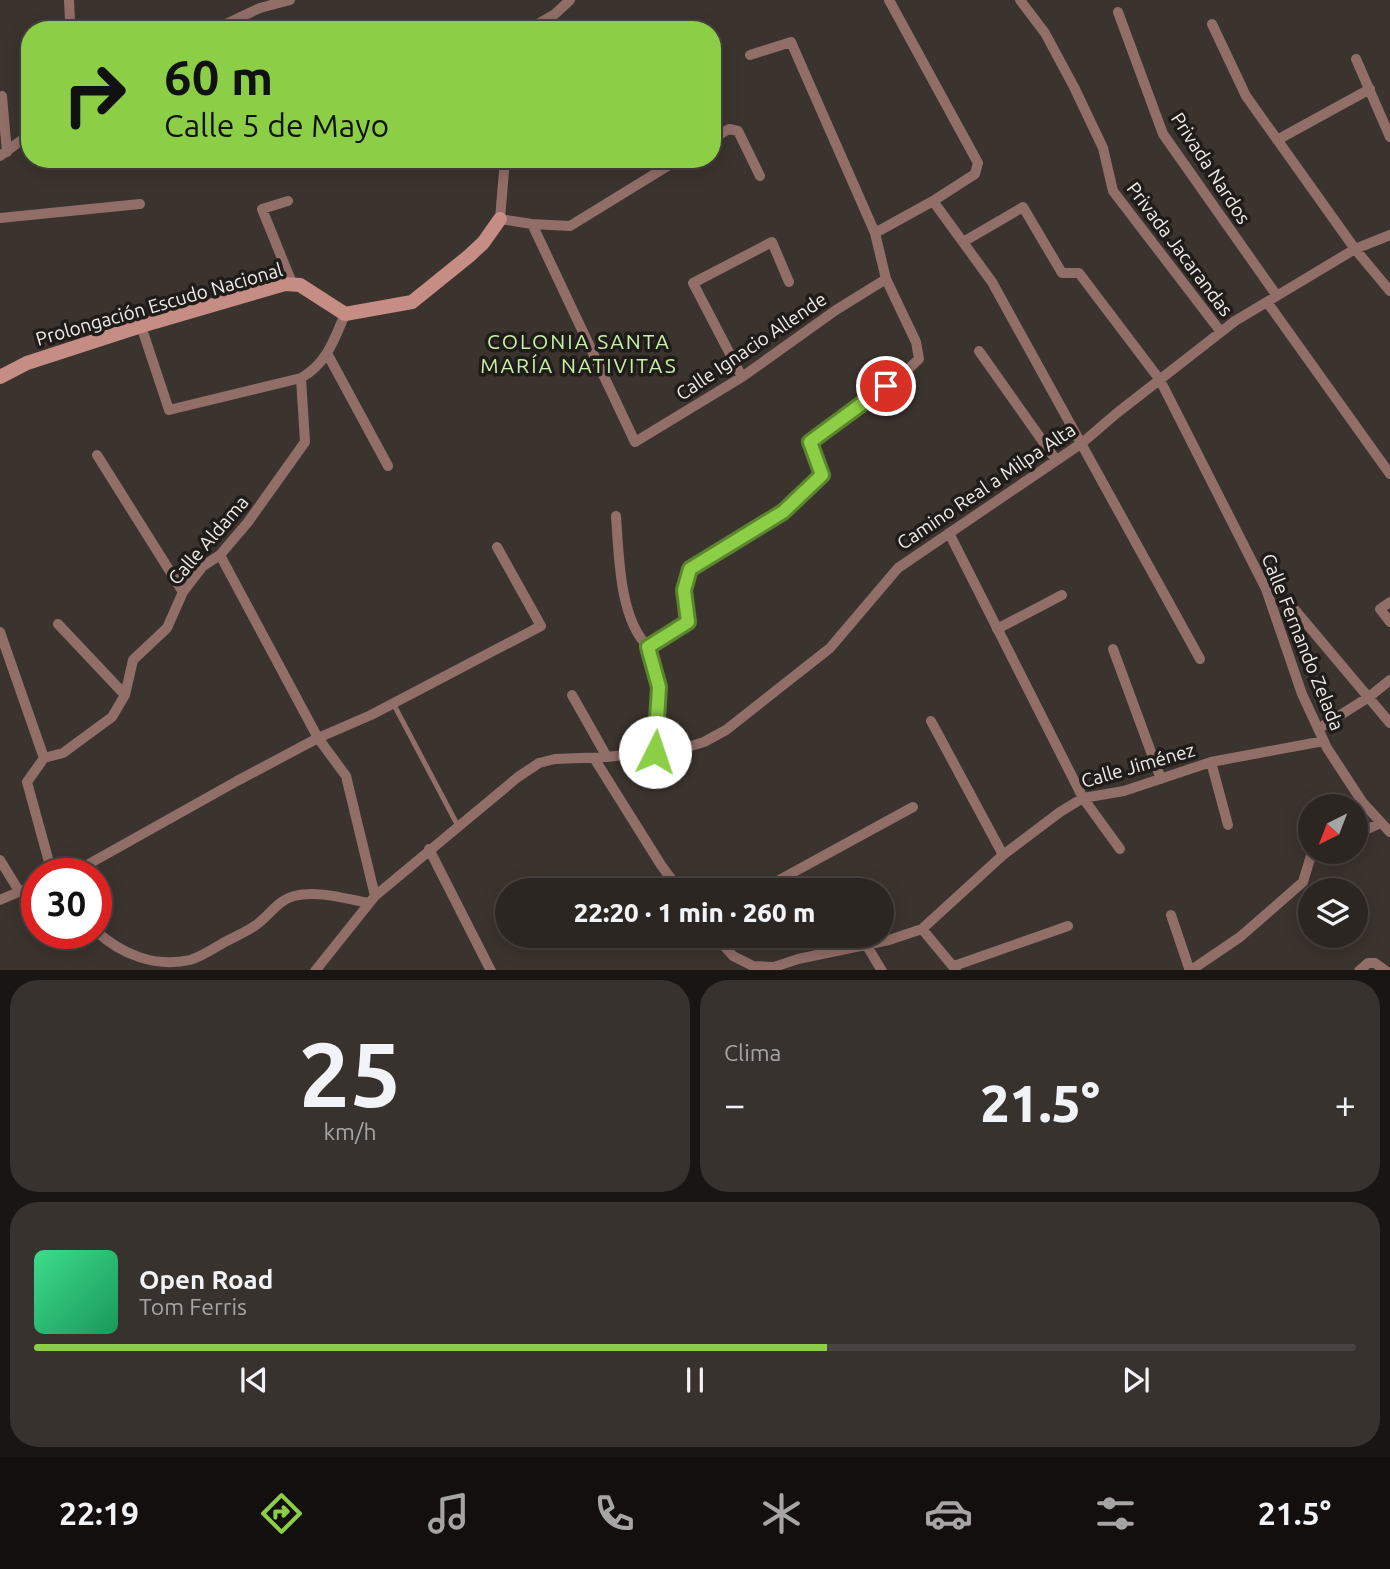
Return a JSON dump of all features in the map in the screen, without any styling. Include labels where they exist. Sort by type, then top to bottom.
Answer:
[{"type":"street","points":[[69,0],[70,21]]},
{"type":"street","points":[[232,21],[260,8],[290,0]]},
{"type":"street","points":[[543,21],[570,0]]},
{"type":"street","points":[[875,233],[975,174],[978,163],[890,0]]},
{"type":"street","name":"Privada Jacarandas","points":[[1020,0],[1045,33],[1074,87],[1103,148],[1113,191],[1221,332]]},
{"type":"street","name":"Privada Nardos","points":[[1118,12],[1163,134],[1277,296]]},
{"type":"street","points":[[1212,24],[1246,96],[1355,249],[1390,291]]},
{"type":"street","points":[[648,647],[688,622],[684,590],[690,569],[783,512],[822,475],[810,442],[919,359],[916,342],[886,279],[875,233],[791,42],[750,55]]},
{"type":"street","points":[[1356,59],[1390,137]]},
{"type":"street","points":[[1277,141],[1370,89]]},
{"type":"street","points":[[2,96],[3,154]]},
{"type":"street","points":[[721,134],[729,129],[738,131],[760,176]]},
{"type":"street","points":[[3,154],[21,141]]},
{"type":"street","points":[[141,326],[169,410],[301,378],[315,370],[328,355],[345,314],[412,302],[483,243],[500,219],[504,168]]},
{"type":"street","points":[[500,219],[570,226],[664,168]]},
{"type":"street","points":[[288,201],[262,209],[292,283]]},
{"type":"street","points":[[933,201],[992,282],[1200,659]]},
{"type":"street","points":[[0,218],[140,204]]},
{"type":"street","name":"Calle Fernando Zelada","points":[[962,242],[1023,207],[1062,273],[1079,273],[1160,380],[1266,589],[1302,694],[1324,741],[1363,803],[1390,832]]},
{"type":"street","name":"Calle Ignacio Allende","points":[[532,224],[635,442],[742,377],[836,310],[886,279]]},
{"type":"street","name":"Camino Real a Milpa Alta","points":[[316,970],[372,899],[518,777],[540,763],[555,759],[655,752],[704,743],[726,730],[830,648],[898,568],[1082,443],[1221,332],[1355,249],[1390,234]]},
{"type":"street","points":[[742,377],[693,283],[772,242],[789,282]]},
{"type":"street","name":"Prolongación Escudo Nacional","points":[[0,377],[27,363],[141,326],[292,283],[345,314]]},
{"type":"street","points":[[1267,303],[1390,474]]},
{"type":"street","points":[[979,351],[1056,460]]},
{"type":"street","points":[[328,355],[388,466]]},
{"type":"street","name":"Calle Aldama","points":[[44,758],[63,752],[112,717],[125,695],[133,660],[167,628],[183,592],[203,566],[220,555],[248,522],[305,442],[301,378]]},
{"type":"street","points":[[97,454],[183,592]]},
{"type":"street","points":[[616,516],[621,582],[638,636],[648,647],[659,687],[655,752]]},
{"type":"street","points":[[948,533],[1083,798],[1121,849]]},
{"type":"street","points":[[100,858],[318,738],[393,703],[541,626],[497,547]]},
{"type":"street","points":[[112,945],[145,960],[169,963],[192,959],[258,924],[278,904],[293,896],[319,894],[372,899],[346,776],[318,738],[220,555]]},
{"type":"street","points":[[997,629],[1062,595]]},
{"type":"street","points":[[1390,602],[1380,609],[1390,622]]},
{"type":"street","points":[[1295,610],[1390,723]]},
{"type":"street","points":[[58,624],[125,695]]},
{"type":"street","points":[[0,632],[44,758],[27,782],[48,858]]},
{"type":"street","points":[[1114,649],[1161,779]]},
{"type":"street","points":[[1318,729],[1369,697],[1390,680]]},
{"type":"street","points":[[572,695],[607,757]]},
{"type":"street","points":[[931,721],[1003,855]]},
{"type":"street","name":"Calle Jiménez","points":[[922,929],[1003,855],[1083,798],[1124,791],[1210,762],[1324,741]]},
{"type":"street","points":[[594,758],[672,878]]},
{"type":"street","points":[[1210,762],[1228,825]]},
{"type":"street","points":[[783,878],[913,807]]},
{"type":"street","points":[[1368,829],[1381,823]]},
{"type":"street","points":[[429,849],[490,970]]},
{"type":"street","points":[[0,860],[19,891],[0,900]]},
{"type":"street","points":[[1191,970],[1240,937],[1303,882],[1308,864]]},
{"type":"street","points":[[1171,915],[1190,970]]},
{"type":"street","points":[[894,938],[922,929],[955,968],[1068,926]]},
{"type":"street","points":[[726,948],[733,956],[753,966],[774,967],[798,959],[856,948]]},
{"type":"street","points":[[868,948],[881,970]]},
{"type":"street","points":[[1363,967],[1375,963],[1385,970]]},
{"type":"lane","points":[[393,703],[458,826]]},
{"type":"district","name":"COLONIA SANTA MARÍA NATIVITAS","points":[[579,353]]},
{"type":"route","points":[[655,752],[659,687],[648,647],[688,622],[684,590],[690,569],[783,512],[803,494],[822,475],[810,442],[886,386]]}]
